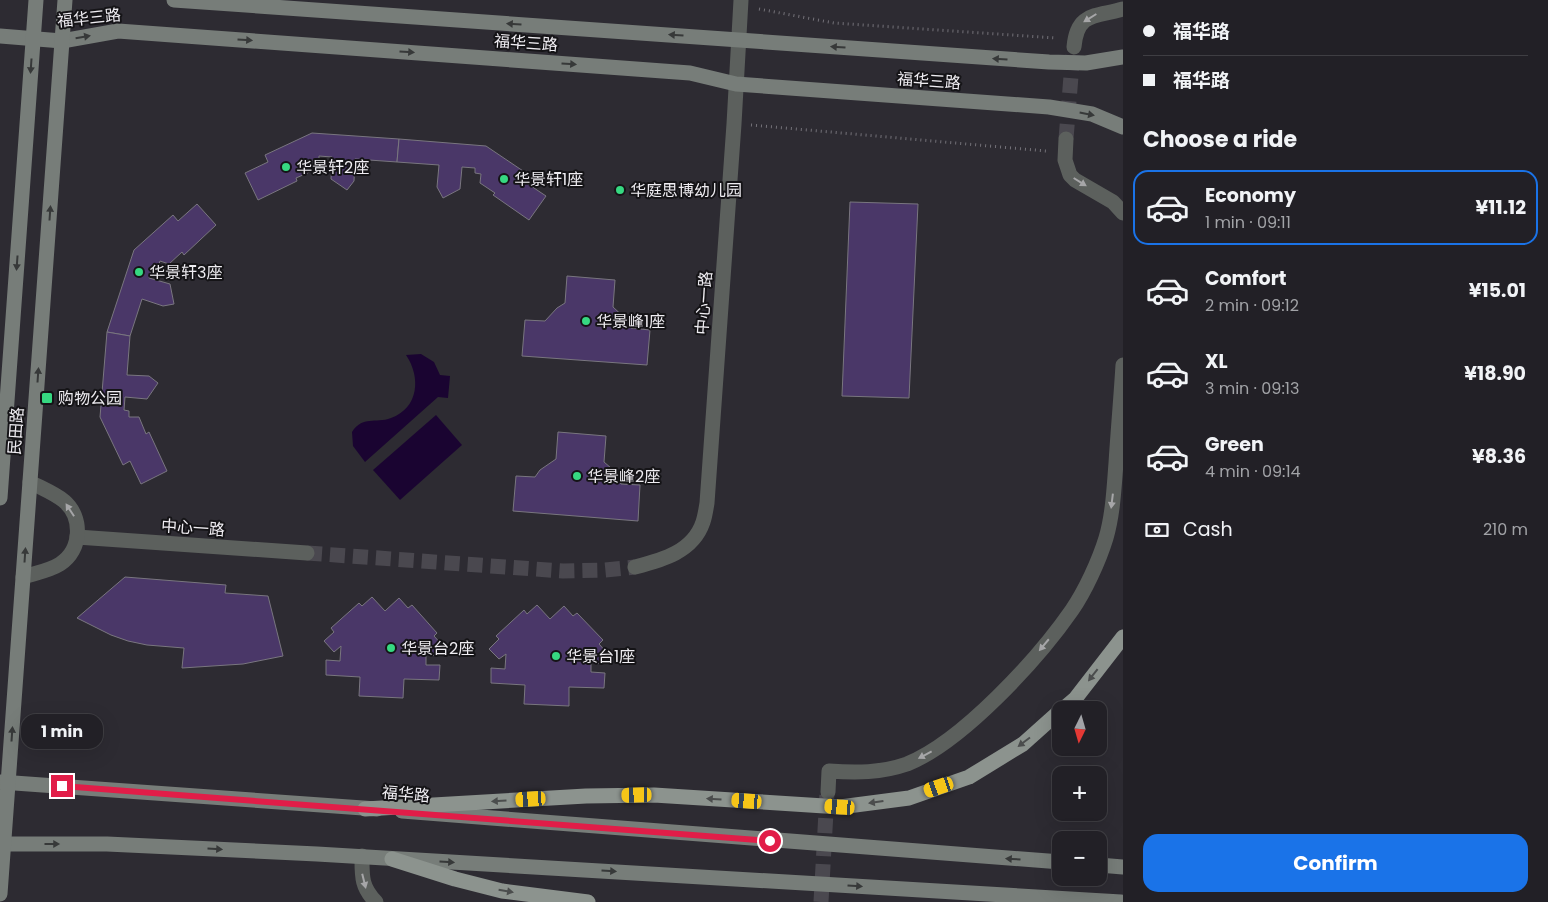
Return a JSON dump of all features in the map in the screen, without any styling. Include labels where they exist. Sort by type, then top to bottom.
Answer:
[{"type":"main road","points":[[1072,701],[1123,637]]},
{"type":"main road","points":[[365,808],[586,796],[654,795],[840,807],[909,798],[969,777],[1023,744],[1052,718]]},
{"type":"main road","points":[[392,858],[455,879],[502,891],[588,902]]},
{"type":"street","name":"民田路","points":[[0,498],[36,0]]},
{"type":"street","name":"民田路","points":[[0,894],[4,782],[23,577],[65,0]]},
{"type":"street","name":"福华三路","points":[[174,0],[1049,62],[1086,63],[1123,57]]},
{"type":"street","name":"中心一路","points":[[635,567],[660,561],[680,551],[695,539],[703,522],[707,503],[741,3]]},
{"type":"street","points":[[1074,43],[1078,29],[1093,14],[1123,9]]},
{"type":"street","name":"福华三路","points":[[0,36],[62,41],[118,31],[690,73],[736,84],[1049,107],[1092,114],[1123,126]]},
{"type":"street","points":[[1065,146],[1066,169],[1070,175],[1075,180],[1113,202],[1123,213]]},
{"type":"street","points":[[828,792],[829,771],[860,773],[885,770],[907,764],[936,748],[987,707],[1021,672],[1072,609],[1089,578],[1106,539],[1113,504],[1123,365]]},
{"type":"street","points":[[23,577],[54,567],[65,560],[75,546],[77,537],[77,522],[69,505],[62,499],[30,482]]},
{"type":"street","name":"中心一路","points":[[77,537],[307,553]]},
{"type":"street","name":"福华路","points":[[4,782],[1052,861]]},
{"type":"street","points":[[2,844],[107,844],[362,856],[1121,902]]},
{"type":"street","points":[[362,856],[362,879],[365,888],[376,902]]},
{"type":"street","points":[[1107,865],[1123,866]]},
{"type":"path","points":[[741,3],[834,23],[1074,43]]},
{"type":"path","points":[[734,124],[1065,146]]},
{"type":"shaded area","points":[[421,354],[434,362],[440,375],[450,376],[448,398],[438,397],[365,462],[353,446],[352,432],[360,423],[391,418],[407,407],[415,391],[415,382],[411,364],[406,355]]},
{"type":"shaded area","points":[[436,415],[462,445],[400,500],[373,470]]},
{"type":"building","name":"华景轩2座","points":[[312,133],[399,139],[397,162],[355,159],[354,181],[347,190],[331,179],[332,157],[319,156],[319,161],[312,161],[312,171],[296,178],[297,181],[258,200],[245,173],[268,162],[265,155]]},
{"type":"building","name":"华景轩1座","points":[[399,139],[486,146],[529,175],[525,182],[546,196],[529,220],[493,195],[495,193],[480,183],[481,174],[475,173],[475,168],[462,167],[460,189],[443,198],[437,187],[439,165],[397,162]]},
{"type":"building","points":[[850,202],[918,204],[909,398],[842,396]]},
{"type":"building","name":"华景轩3座","points":[[197,204],[216,225],[184,255],[182,252],[169,264],[160,261],[158,267],[153,265],[149,278],[170,284],[174,304],[163,306],[142,299],[130,336],[107,332],[134,250],[173,215],[178,221]]},
{"type":"building","name":"华景峰1座","points":[[567,276],[615,280],[613,307],[627,320],[631,328],[650,330],[647,365],[522,356],[525,320],[545,321],[557,308],[565,303]]},
{"type":"building","points":[[107,332],[130,336],[127,375],[149,376],[158,383],[147,399],[125,397],[124,410],[129,411],[129,417],[139,417],[146,434],[149,432],[167,471],[141,484],[130,461],[123,465],[100,417]]},
{"type":"building","name":"华景峰2座","points":[[558,432],[606,436],[604,462],[611,468],[621,484],[640,485],[638,521],[513,511],[516,476],[535,477],[540,470],[556,459]]},
{"type":"building","points":[[125,577],[226,585],[225,593],[268,596],[283,656],[243,664],[182,668],[184,648],[147,645],[128,641],[111,635],[77,618]]},
{"type":"building","name":"华景台2座","points":[[372,597],[385,611],[399,598],[408,608],[412,605],[437,633],[434,636],[443,646],[433,656],[426,649],[426,665],[440,665],[439,680],[404,679],[403,698],[359,696],[360,677],[326,675],[326,660],[340,661],[341,646],[334,652],[324,641],[334,632],[331,628],[359,603],[362,606]]},
{"type":"building","name":"华景台1座","points":[[537,605],[550,619],[564,606],[573,616],[577,613],[603,640],[599,644],[608,654],[598,664],[591,657],[591,672],[605,673],[604,688],[569,687],[569,706],[524,704],[525,685],[491,683],[491,668],[505,669],[506,654],[499,659],[489,649],[499,639],[496,636],[524,610],[527,614]]},
{"type":"tunnel","points":[[1066,139],[1073,51]]},
{"type":"tunnel","points":[[307,553],[563,571],[635,567]]},
{"type":"tunnel","points":[[821,902],[827,794]]},
{"type":"place","name":"华景轩2座","points":[[286,167]]},
{"type":"place","name":"华景轩1座","points":[[504,179]]},
{"type":"place","name":"华庭思博幼儿园","points":[[620,190]]},
{"type":"place","name":"华景轩3座","points":[[139,272]]},
{"type":"place","name":"华景峰1座","points":[[586,321]]},
{"type":"place","name":"购物公园","points":[[47,398]]},
{"type":"place","name":"华景峰2座","points":[[577,476]]},
{"type":"place","name":"华景台2座","points":[[391,648]]},
{"type":"place","name":"华景台1座","points":[[556,656]]},
{"type":"route","points":[[62,786],[365,808],[770,841]]}]
